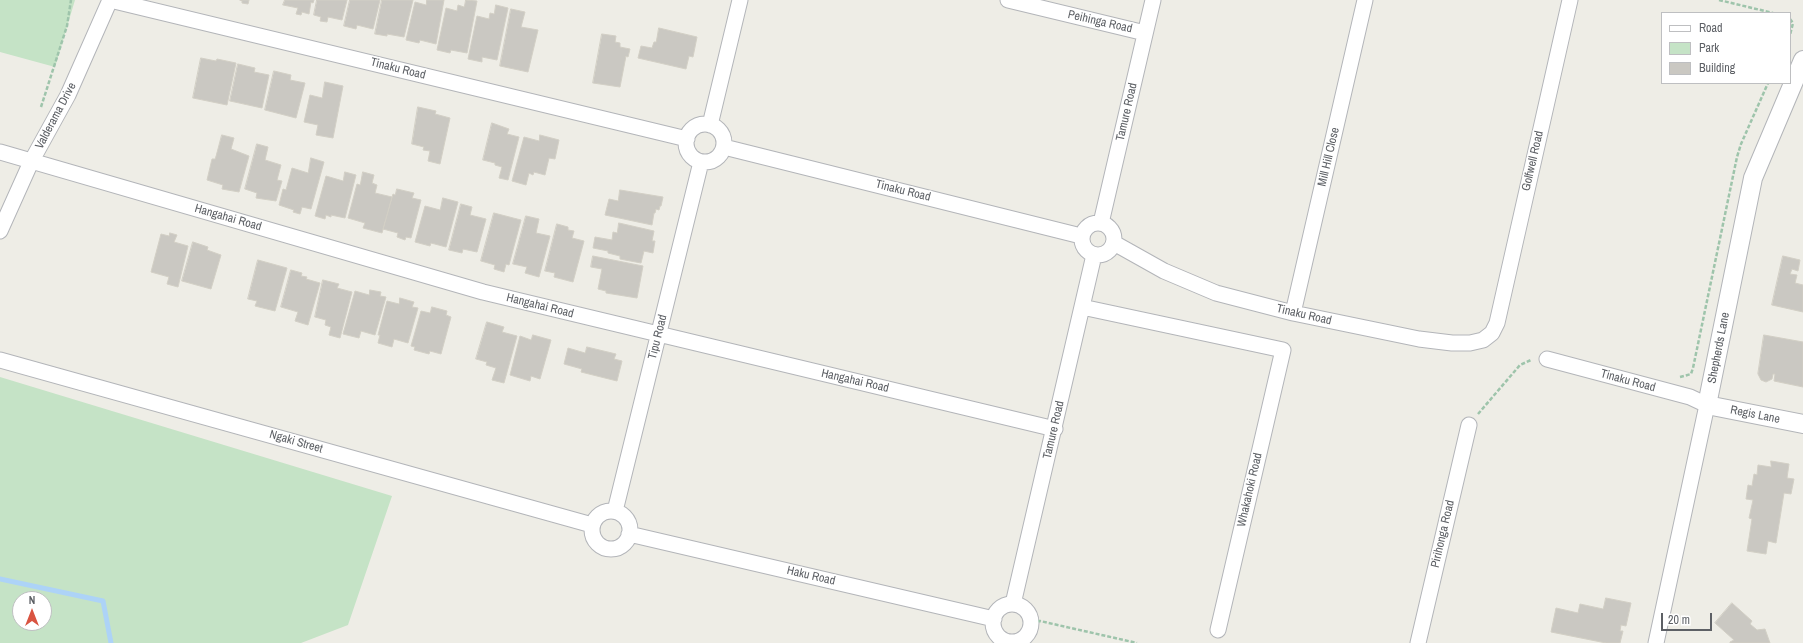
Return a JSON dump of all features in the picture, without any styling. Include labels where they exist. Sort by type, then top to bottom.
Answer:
[{"type":"street","name":"Tinaku Road","points":[[110,0],[687,139]]},
{"type":"street","name":"Valderama Drive","points":[[0,231],[31,162],[68,95],[110,0]]},
{"type":"street","points":[[710,125],[740,0]]},
{"type":"street","name":"Peihinga Road","points":[[1008,0],[1145,33]]},
{"type":"street","name":"Tamure Road","points":[[1101,223],[1153,0]]},
{"type":"street","name":"Mill Hill Close","points":[[1293,313],[1365,0]]},
{"type":"street","name":"Golfwell Road","points":[[1497,323],[1570,0]]},
{"type":"street","name":"Shepherds Lane","points":[[1656,643],[1708,405],[1753,178],[1803,60]]},
{"type":"street","points":[[704,124],[710,125],[720,131],[724,141],[724,147],[718,157],[708,162],[702,162],[691,156],[686,145],[687,139],[693,129],[704,124]]},
{"type":"street","name":"Tinaku Road","points":[[724,147],[1081,236]]},
{"type":"street","name":"Hangahai Road","points":[[0,152],[483,292],[1055,429]]},
{"type":"street","name":"Tipu Road","points":[[615,512],[702,162]]},
{"type":"street","points":[[1101,223],[1106,225],[1113,233],[1114,243],[1112,248],[1104,254],[1089,254],[1082,246],[1081,236],[1086,227],[1091,224],[1101,223]]},
{"type":"street","name":"Tinaku Road","points":[[1114,243],[1164,271],[1216,293],[1293,313],[1419,339],[1452,343],[1470,343],[1483,340],[1492,333],[1497,323]]},
{"type":"street","name":"Tamure Road","points":[[1013,604],[1055,429],[1094,255]]},
{"type":"street","name":"Whakahoki Road","points":[[1082,307],[1283,350],[1218,630]]},
{"type":"street","name":"Tinaku Road","points":[[1547,359],[1690,397],[1708,405]]},
{"type":"street","name":"Ngaki Street","points":[[0,360],[592,525]]},
{"type":"street","name":"Regis Lane","points":[[1708,405],[1803,424]]},
{"type":"street","name":"Pirihonga Road","points":[[1418,643],[1469,425]]},
{"type":"street","points":[[609,511],[615,512],[625,517],[628,522],[629,534],[623,544],[613,549],[607,548],[596,542],[593,537],[592,525],[598,515],[609,511]]},
{"type":"street","name":"Haku Road","points":[[629,534],[994,619]]},
{"type":"street","points":[[1013,604],[1019,605],[1027,612],[1031,622],[1026,636],[1017,641],[1006,642],[995,632],[993,626],[994,619],[999,610],[1013,604]]},
{"type":"path","points":[[41,110],[67,26],[71,0]]},
{"type":"path","points":[[1719,0],[1769,12]]},
{"type":"path","points":[[1791,20],[1793,22],[1791,31]]},
{"type":"path","points":[[1469,425],[1520,365],[1530,360],[1547,359]]},
{"type":"path","points":[[1031,622],[1040,621],[1137,643]]},
{"type":"green space","points":[[0,0],[75,0],[55,67],[0,52]]},
{"type":"green space","points":[[0,377],[392,496],[348,625],[301,643],[0,643]]},
{"type":"building","points":[[240,0],[249,0],[248,4],[242,3]]},
{"type":"building","points":[[285,0],[314,0],[313,3],[311,2],[309,14],[302,12],[301,15],[296,14],[298,8],[283,5]]},
{"type":"building","points":[[317,0],[347,0],[342,20],[328,17],[327,22],[320,21],[321,17],[314,15]]},
{"type":"building","points":[[350,0],[380,0],[373,29],[357,25],[356,29],[344,26]]},
{"type":"building","points":[[382,0],[413,0],[404,37],[387,34],[387,36],[375,34]]},
{"type":"building","points":[[427,0],[444,0],[436,44],[420,40],[419,43],[406,40],[415,2],[426,5]]},
{"type":"building","points":[[466,0],[477,1],[467,53],[451,50],[450,53],[437,50],[446,8],[457,11],[458,5],[464,7]]},
{"type":"building","points":[[496,5],[508,8],[497,60],[482,57],[482,62],[468,59],[477,16],[489,19],[490,13],[494,14]]},
{"type":"building","points":[[511,9],[525,12],[521,27],[538,30],[528,72],[500,66]]},
{"type":"building","points":[[659,28],[697,37],[693,57],[689,56],[686,69],[638,58],[641,46],[652,48],[654,42],[656,42]]},
{"type":"building","points":[[602,34],[616,36],[615,42],[620,43],[620,47],[630,49],[628,57],[626,56],[620,87],[593,83]]},
{"type":"building","points":[[201,58],[216,61],[217,59],[236,63],[227,105],[193,98]]},
{"type":"building","points":[[238,64],[255,68],[254,72],[269,75],[262,108],[230,101]]},
{"type":"building","points":[[274,71],[291,75],[290,80],[305,83],[296,118],[265,110]]},
{"type":"building","points":[[325,82],[343,86],[333,138],[316,135],[318,125],[304,122],[310,95],[322,98]]},
{"type":"building","points":[[418,107],[436,111],[435,114],[450,118],[440,164],[428,161],[430,151],[423,150],[424,147],[412,144]]},
{"type":"building","points":[[492,123],[509,129],[507,134],[519,137],[508,180],[499,178],[502,167],[495,165],[495,163],[483,160]]},
{"type":"building","points":[[222,135],[234,138],[231,149],[249,156],[239,192],[222,189],[223,185],[207,180],[212,159],[215,159]]},
{"type":"building","points":[[540,135],[559,140],[555,159],[549,158],[545,175],[534,172],[533,175],[529,173],[526,185],[512,181],[524,137],[539,141]]},
{"type":"building","points":[[257,144],[268,147],[265,160],[281,165],[277,180],[282,181],[276,201],[256,198],[257,193],[245,189]]},
{"type":"building","points":[[311,158],[324,162],[311,209],[302,207],[300,214],[293,212],[294,210],[279,205],[283,189],[286,190],[292,168],[308,173]]},
{"type":"building","points":[[345,172],[356,175],[345,218],[326,215],[325,219],[315,216],[326,176],[343,181]]},
{"type":"building","points":[[363,172],[374,175],[372,183],[377,185],[375,193],[392,197],[382,233],[363,228],[365,223],[348,218],[357,184],[360,185]]},
{"type":"building","points":[[397,189],[414,193],[412,198],[421,200],[411,238],[406,237],[405,240],[397,237],[398,233],[383,229],[393,194],[395,195]]},
{"type":"building","points":[[620,190],[663,197],[659,210],[656,209],[654,213],[652,225],[605,215],[609,199],[618,201]]},
{"type":"building","points":[[443,198],[458,202],[446,247],[431,243],[430,246],[415,242],[425,206],[440,210]]},
{"type":"building","points":[[461,204],[472,207],[470,215],[486,219],[477,252],[463,249],[462,253],[449,250]]},
{"type":"building","points":[[494,213],[521,220],[509,265],[506,264],[504,272],[494,269],[495,265],[481,261]]},
{"type":"building","points":[[526,216],[539,219],[536,233],[550,236],[539,277],[525,273],[527,267],[513,264]]},
{"type":"building","points":[[619,223],[654,231],[652,241],[655,241],[653,253],[644,251],[641,263],[620,259],[620,256],[608,253],[608,251],[593,248],[595,237],[612,240],[613,232],[617,233]]},
{"type":"building","points":[[557,224],[568,227],[568,230],[574,231],[572,238],[584,241],[573,282],[554,277],[555,273],[545,271]]},
{"type":"building","points":[[170,233],[177,235],[174,242],[188,246],[178,287],[167,284],[169,277],[151,272],[161,234],[169,236]]},
{"type":"building","points":[[193,242],[208,247],[207,250],[221,255],[211,289],[182,281]]},
{"type":"building","points":[[593,256],[643,266],[637,298],[606,293],[606,291],[598,289],[602,269],[591,267]]},
{"type":"building","points":[[1783,256],[1800,260],[1798,271],[1792,269],[1790,274],[1797,275],[1795,283],[1803,285],[1803,312],[1772,305]]},
{"type":"building","points":[[258,260],[287,268],[275,311],[255,306],[257,301],[248,299]]},
{"type":"building","points":[[291,270],[302,273],[301,276],[307,277],[306,279],[320,283],[308,325],[295,321],[298,312],[281,307]]},
{"type":"building","points":[[323,280],[339,284],[337,288],[352,292],[340,338],[329,335],[331,327],[325,325],[326,320],[315,317]]},
{"type":"building","points":[[370,290],[381,292],[380,296],[386,297],[375,335],[361,331],[359,338],[343,334],[355,291],[369,295]]},
{"type":"building","points":[[400,298],[414,302],[412,307],[418,308],[408,343],[394,339],[392,347],[378,343],[380,335],[378,335],[387,301],[399,304]]},
{"type":"building","points":[[432,307],[447,311],[446,315],[451,317],[441,354],[430,351],[429,354],[414,350],[415,347],[411,346],[421,311],[430,313]]},
{"type":"building","points":[[487,322],[504,327],[502,332],[517,336],[504,383],[492,380],[496,368],[486,365],[487,362],[476,359]]},
{"type":"building","points":[[533,335],[551,340],[540,379],[531,376],[530,381],[510,375],[520,336],[531,340]]},
{"type":"building","points":[[1764,335],[1803,342],[1803,387],[1774,381],[1775,374],[1773,374],[1772,379],[1766,382],[1761,380],[1758,374]]},
{"type":"building","points":[[587,347],[616,354],[614,359],[622,361],[617,381],[581,372],[582,369],[564,364],[568,348],[585,353]]},
{"type":"building","points":[[1771,461],[1789,464],[1787,478],[1794,479],[1791,494],[1784,493],[1776,543],[1768,541],[1766,554],[1747,551],[1752,519],[1749,518],[1753,500],[1746,499],[1748,485],[1752,486],[1754,474],[1757,475],[1758,465],[1771,467]]},
{"type":"building","points":[[1606,598],[1631,603],[1626,626],[1621,625],[1620,631],[1623,631],[1620,643],[1606,643],[1551,632],[1556,608],[1578,613],[1580,604],[1603,609]]},
{"type":"building","points":[[1732,603],[1752,621],[1750,624],[1757,630],[1765,629],[1770,643],[1730,643],[1734,640],[1715,623]]},
{"type":"waterway","points":[[0,579],[103,601],[111,643]]}]
